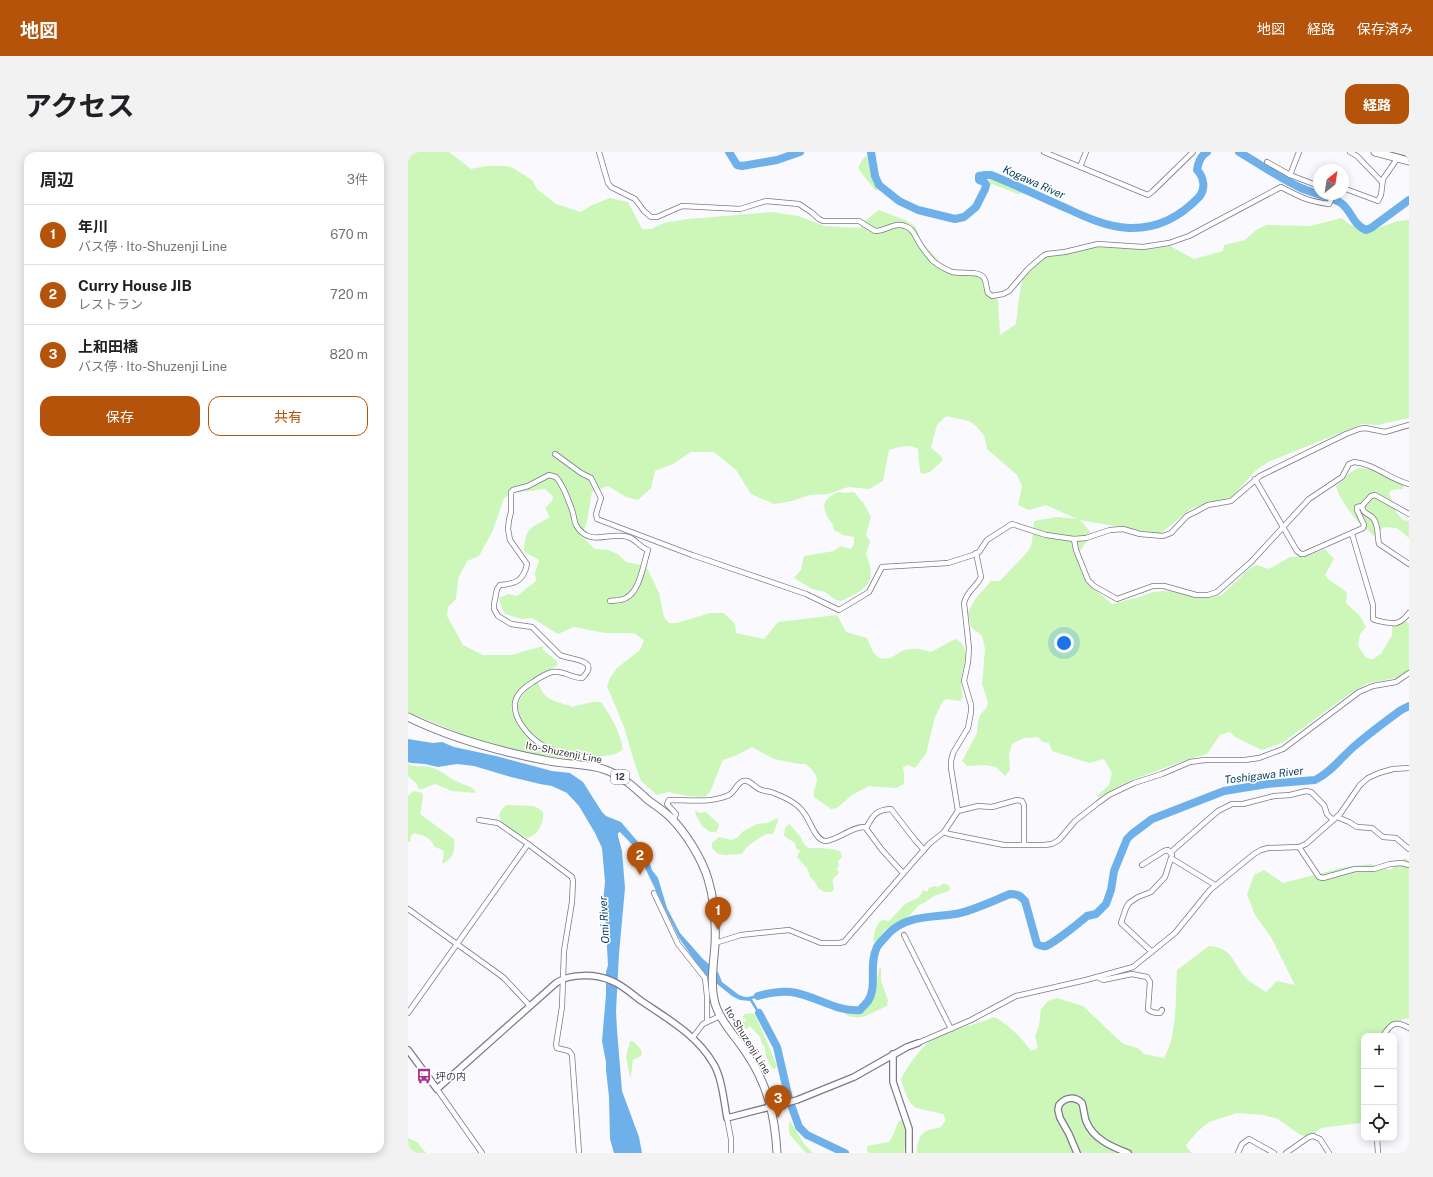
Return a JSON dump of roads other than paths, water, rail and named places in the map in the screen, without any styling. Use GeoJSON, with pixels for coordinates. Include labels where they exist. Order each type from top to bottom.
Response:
{"type":"FeatureCollection","features":[{"type":"Feature","properties":{"kind":"main road"},"geometry":{"type":"LineString","coordinates":[[1375,152],[1409,161]]}},
{"type":"Feature","properties":{"kind":"main road","name":"Ito-Shuzenji Line"},"geometry":{"type":"LineString","coordinates":[[408,717],[427,726],[468,741],[545,761],[598,768],[617,775],[632,785],[673,821],[684,833],[696,853],[708,880],[715,928],[713,962],[714,999],[720,1016],[748,1055],[763,1084],[772,1107],[777,1153]]}},
{"type":"Feature","properties":{"kind":"street"},"geometry":{"type":"LineString","coordinates":[[599,152],[608,183],[611,187],[635,199],[644,211],[651,217],[657,217],[682,206],[740,209],[766,201],[799,204],[823,221],[859,221],[875,231],[890,226],[904,226],[911,229],[920,245],[941,267],[952,272],[978,274],[982,276],[987,285],[988,293],[992,296],[1003,294],[1009,290],[1028,270],[1047,254],[1065,252],[1098,244],[1143,247],[1169,243],[1189,236],[1281,188],[1309,201],[1329,204],[1331,200]]}},
{"type":"Feature","properties":{"kind":"street"},"geometry":{"type":"LineString","coordinates":[[1044,152],[1146,194],[1150,194],[1193,152]]}},
{"type":"Feature","properties":{"kind":"street"},"geometry":{"type":"LineString","coordinates":[[1080,167],[1086,152]]}},
{"type":"Feature","properties":{"kind":"street"},"geometry":{"type":"LineString","coordinates":[[1290,175],[1299,152]]}},
{"type":"Feature","properties":{"kind":"street"},"geometry":{"type":"LineString","coordinates":[[1350,152],[1357,156],[1382,182]]}},
{"type":"Feature","properties":{"kind":"street"},"geometry":{"type":"LineString","coordinates":[[1349,190],[1378,201],[1380,200],[1384,177],[1397,159]]}},
{"type":"Feature","properties":{"kind":"street"},"geometry":{"type":"LineString","coordinates":[[1267,162],[1286,174],[1313,184]]}},
{"type":"Feature","properties":{"kind":"street"},"geometry":{"type":"LineString","coordinates":[[556,454],[581,473],[591,478],[601,498],[596,514],[597,519],[692,555],[806,594],[839,610],[869,592],[882,567],[948,563],[979,552],[987,540],[1012,524],[1046,535],[1074,539],[1086,538],[1110,530],[1123,529],[1150,536],[1168,535],[1187,516],[1208,505],[1234,500],[1255,479],[1267,472],[1359,428],[1386,432],[1409,425]]}},
{"type":"Feature","properties":{"kind":"street"},"geometry":{"type":"LineString","coordinates":[[1074,539],[1076,550],[1088,580],[1094,586],[1115,598],[1121,598],[1147,588],[1157,586],[1164,586],[1196,595],[1208,595],[1220,590],[1251,562],[1309,499],[1342,477],[1349,464],[1354,462],[1374,467],[1400,482],[1409,484]]}},
{"type":"Feature","properties":{"kind":"street"},"geometry":{"type":"LineString","coordinates":[[598,768],[596,760],[592,758],[554,751],[541,745],[528,733],[519,720],[515,702],[518,696],[528,686],[543,675],[552,672],[565,673],[577,678],[582,678],[587,672],[588,668],[585,663],[579,659],[560,656],[532,627],[511,624],[498,616],[494,609],[497,589],[500,585],[513,584],[522,577],[527,564],[510,540],[508,529],[511,512],[510,492],[528,486],[549,475],[556,477],[565,490],[573,512],[575,524],[585,534],[592,538],[624,536],[634,539],[640,546],[648,550],[637,588],[632,595],[624,599],[610,601]]}},
{"type":"Feature","properties":{"kind":"street"},"geometry":{"type":"LineString","coordinates":[[1255,479],[1297,551],[1301,554],[1352,534],[1363,528],[1364,525],[1357,510],[1358,507],[1362,506],[1371,496],[1375,495],[1409,514]]}},
{"type":"Feature","properties":{"kind":"street"},"geometry":{"type":"LineString","coordinates":[[1362,506],[1364,513],[1374,519],[1378,530],[1379,544],[1409,564]]}},
{"type":"Feature","properties":{"kind":"street"},"geometry":{"type":"LineString","coordinates":[[1352,534],[1373,605],[1373,619],[1377,621],[1396,623],[1406,618],[1409,613]]}},
{"type":"Feature","properties":{"kind":"street"},"geometry":{"type":"LineString","coordinates":[[958,811],[951,773],[951,761],[953,753],[968,728],[971,712],[971,705],[964,681],[969,652],[964,603],[969,590],[981,577],[976,553]]}},
{"type":"Feature","properties":{"kind":"street"},"geometry":{"type":"LineString","coordinates":[[944,832],[1004,845],[1052,844],[1059,840],[1075,820],[1109,795],[1134,783],[1162,774],[1190,762],[1259,758],[1283,748],[1359,692],[1373,686],[1396,682],[1409,673]]}},
{"type":"Feature","properties":{"kind":"street"},"geometry":{"type":"LineString","coordinates":[[727,1118],[797,1100],[854,1077],[907,1046],[918,1043],[977,1018],[1016,996],[1098,977],[1132,967],[1175,933],[1215,885],[1261,850],[1277,847],[1299,846],[1309,842],[1344,809],[1360,785],[1368,778],[1393,769],[1409,768]]}},
{"type":"Feature","properties":{"kind":"street"},"geometry":{"type":"LineString","coordinates":[[673,821],[676,814],[667,804],[669,800],[715,800],[726,797],[734,792],[739,783],[748,781],[760,790],[775,794],[800,808],[810,821],[817,837],[822,840],[828,841],[858,827],[862,826],[866,828],[882,850],[903,873]]}},
{"type":"Feature","properties":{"kind":"street"},"geometry":{"type":"LineString","coordinates":[[1152,952],[1121,923],[1126,908],[1129,903],[1138,897],[1151,892],[1164,878],[1172,855],[1171,852],[1218,811],[1232,804],[1243,804],[1274,796],[1290,795],[1306,791],[1311,792],[1324,805],[1327,814],[1349,822],[1357,827],[1372,828],[1383,837],[1396,838],[1409,849]]}},
{"type":"Feature","properties":{"kind":"street"},"geometry":{"type":"LineString","coordinates":[[715,943],[741,935],[789,930],[821,943],[839,944],[844,942],[903,873],[924,850],[944,832],[958,811],[978,806],[992,807],[1017,800],[1022,801],[1024,805],[1024,845]]}},
{"type":"Feature","properties":{"kind":"street"},"geometry":{"type":"LineString","coordinates":[[866,828],[872,816],[891,809],[924,850]]}},
{"type":"Feature","properties":{"kind":"street"},"geometry":{"type":"LineString","coordinates":[[478,820],[498,822],[572,877],[574,881],[566,935],[562,978],[562,1007],[556,1045],[557,1048],[569,1051],[572,1055],[579,1153]]}},
{"type":"Feature","properties":{"kind":"street"},"geometry":{"type":"LineString","coordinates":[[408,1013],[528,844]]}},
{"type":"Feature","properties":{"kind":"street"},"geometry":{"type":"LineString","coordinates":[[1299,846],[1318,877],[1322,878],[1355,869],[1374,869],[1390,864],[1402,863],[1409,865]]}},
{"type":"Feature","properties":{"kind":"street"},"geometry":{"type":"LineString","coordinates":[[1142,865],[1164,851],[1168,850],[1171,852]]}},
{"type":"Feature","properties":{"kind":"street"},"geometry":{"type":"LineString","coordinates":[[1171,858],[1215,885]]}},
{"type":"Feature","properties":{"kind":"street"},"geometry":{"type":"LineString","coordinates":[[654,893],[678,944],[705,978],[707,1021]]}},
{"type":"Feature","properties":{"kind":"street"},"geometry":{"type":"LineString","coordinates":[[408,909],[504,978],[530,1006]]}},
{"type":"Feature","properties":{"kind":"street"},"geometry":{"type":"LineString","coordinates":[[904,935],[951,1029]]}},
{"type":"Feature","properties":{"kind":"street"},"geometry":{"type":"LineString","coordinates":[[1098,977],[1103,980],[1132,974],[1147,977],[1150,982],[1148,1009],[1157,1013],[1160,1013],[1162,1010]]}},
{"type":"Feature","properties":{"kind":"street"},"geometry":{"type":"LineString","coordinates":[[438,1089],[562,978],[575,976],[613,981],[682,1028],[707,1054],[716,1068],[723,1094],[731,1139],[731,1153]]}},
{"type":"Feature","properties":{"kind":"street"},"geometry":{"type":"LineString","coordinates":[[693,1038],[703,1024],[720,1016]]}},
{"type":"Feature","properties":{"kind":"street"},"geometry":{"type":"LineString","coordinates":[[1385,1033],[1388,1028],[1395,1023],[1399,1023],[1409,1028]]}},
{"type":"Feature","properties":{"kind":"street"},"geometry":{"type":"LineString","coordinates":[[408,1050],[438,1089],[482,1153]]}},
{"type":"Feature","properties":{"kind":"street"},"geometry":{"type":"LineString","coordinates":[[894,1054],[893,1082],[909,1128],[909,1153]]}},
{"type":"Feature","properties":{"kind":"street"},"geometry":{"type":"LineString","coordinates":[[1077,1153],[1058,1114],[1061,1102],[1070,1098],[1075,1098],[1082,1103],[1089,1127],[1101,1140],[1114,1148],[1128,1153]]}},
{"type":"Feature","properties":{"kind":"street"},"geometry":{"type":"LineString","coordinates":[[1286,1153],[1309,1137],[1313,1136],[1320,1139],[1329,1153]]}},
{"type":"Feature","properties":{"kind":"street"},"geometry":{"type":"LineString","coordinates":[[1238,1153],[1242,1144],[1249,1139],[1274,1153]]}},
{"type":"Feature","properties":{"kind":"street"},"geometry":{"type":"LineString","coordinates":[[1377,1141],[1378,1153]]}},
{"type":"Feature","properties":{"kind":"water"},"geometry":{"type":"Polygon","coordinates":[[[408,739],[433,743],[442,742],[454,747],[496,756],[552,771],[570,773],[583,782],[602,812],[606,816],[621,822],[638,842],[646,854],[652,870],[658,878],[667,908],[680,933],[703,959],[718,972],[722,982],[739,995],[745,997],[768,992],[768,995],[752,999],[765,1021],[763,1022],[750,1001],[740,1000],[732,996],[706,975],[679,938],[645,868],[642,855],[620,832],[618,833],[622,851],[625,888],[619,954],[616,1011],[617,1030],[622,1091],[639,1137],[642,1153],[614,1153],[610,1139],[609,1097],[606,1062],[602,1041],[606,995],[606,972],[608,965],[603,902],[605,882],[602,848],[595,833],[579,806],[567,793],[552,786],[511,777],[474,766],[457,764],[438,767],[408,762],[408,739]]]}},
{"type":"Feature","properties":{"kind":"waterway","name":"Kogawa River"},"geometry":{"type":"LineString","coordinates":[[729,152],[737,165],[742,166],[777,160],[800,152]]}},
{"type":"Feature","properties":{"kind":"waterway","name":"Kogawa River"},"geometry":{"type":"LineString","coordinates":[[871,152],[875,176],[879,185],[899,201],[918,210],[955,219],[964,217],[976,207],[985,189],[986,185],[984,182],[979,180],[979,176],[991,175],[1088,218],[1104,224],[1129,228],[1139,228],[1158,224],[1176,216],[1192,204],[1203,190],[1203,180],[1197,170],[1197,167],[1201,158],[1207,152]]}},
{"type":"Feature","properties":{"kind":"waterway","name":"Kogawa River"},"geometry":{"type":"LineString","coordinates":[[1239,152],[1293,184],[1341,203],[1345,206],[1355,221],[1366,230],[1371,228],[1409,200]]}},
{"type":"Feature","properties":{"kind":"waterway","name":"Toshigawa River"},"geometry":{"type":"LineString","coordinates":[[758,996],[774,992],[791,992],[808,996],[834,1006],[851,1010],[860,1010],[871,995],[873,982],[873,961],[877,947],[896,927],[911,920],[968,911],[1010,894],[1018,895],[1025,901],[1037,944],[1046,946],[1073,928],[1087,916],[1096,914],[1106,904],[1111,890],[1114,871],[1127,839],[1152,819],[1224,791],[1267,784],[1315,780],[1327,773],[1373,731],[1401,710],[1409,706]]}},
{"type":"Feature","properties":{"kind":"waterway"},"geometry":{"type":"LineString","coordinates":[[759,1013],[777,1047],[789,1099],[799,1127],[807,1135],[845,1153]]}},
{"type":"Feature","properties":{"kind":"place","name":"Curry House JIB"},"geometry":{"type":"Point","coordinates":[640,875]}},
{"type":"Feature","properties":{"kind":"place","name":"年川"},"geometry":{"type":"Point","coordinates":[718,930]}},
{"type":"Feature","properties":{"kind":"place","name":"坪の内"},"geometry":{"type":"Point","coordinates":[424,1076]}},
{"type":"Feature","properties":{"kind":"place","name":"上和田橋"},"geometry":{"type":"Point","coordinates":[778,1118]}},
{"type":"Feature","properties":{"kind":"water label","name":"Omi River"},"geometry":{"type":"Point","coordinates":[604,920]}}]}
